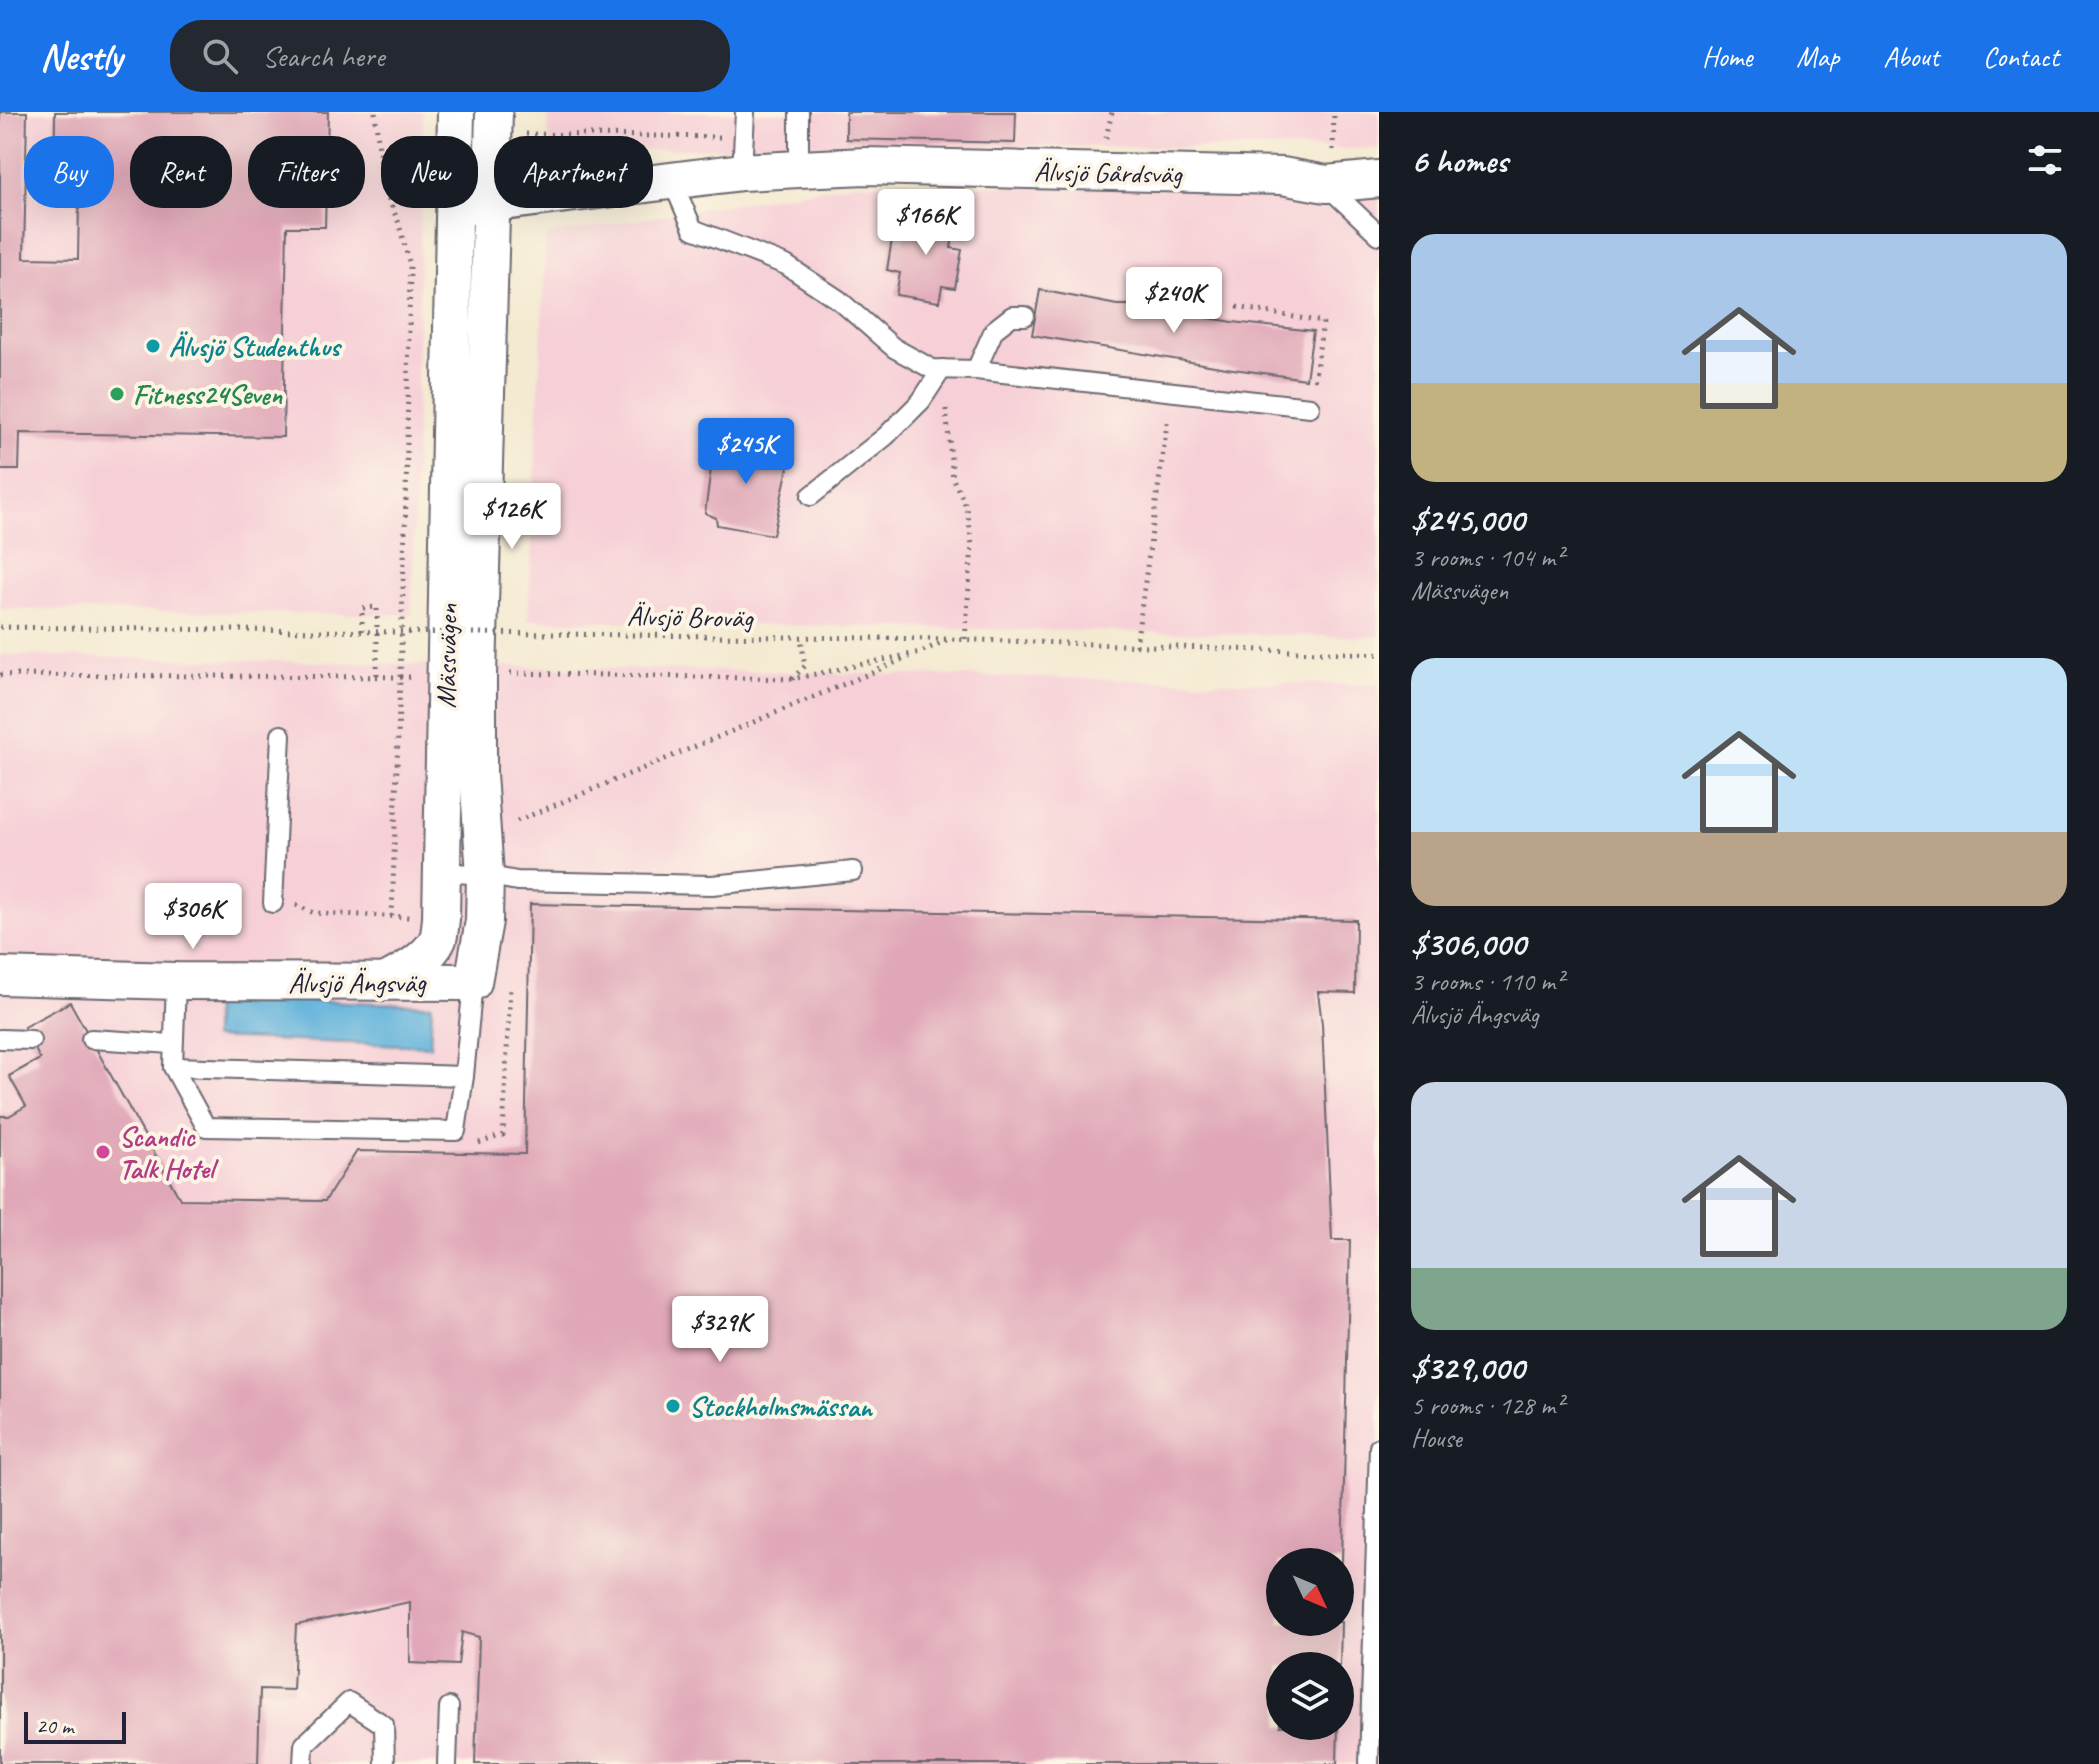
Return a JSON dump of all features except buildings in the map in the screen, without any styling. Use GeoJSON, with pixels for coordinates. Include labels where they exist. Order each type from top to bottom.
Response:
{"type":"FeatureCollection","features":[{"type":"Feature","properties":{"kind":"street","name":"Mässvägen"},"geometry":{"type":"LineString","coordinates":[[456,112],[456,136]]}},
{"type":"Feature","properties":{"kind":"street","name":"Mässvägen"},"geometry":{"type":"LineString","coordinates":[[385,982],[428,952],[437,940],[441,919],[442,872],[462,675],[492,204],[505,123]]}},
{"type":"Feature","properties":{"kind":"street","name":"Älvsjö Gårdsväg"},"geometry":{"type":"LineString","coordinates":[[478,206],[672,181],[743,154],[799,169],[866,166],[1282,176],[1329,170],[1379,179]]}},
{"type":"Feature","properties":{"kind":"street","name":"Mässvägen"},"geometry":{"type":"LineString","coordinates":[[455,208],[462,675],[478,774],[485,875],[484,921],[473,982]]}},
{"type":"Feature","properties":{"kind":"street","name":"Älvsjö Ängsväg"},"geometry":{"type":"LineString","coordinates":[[0,976],[176,981],[473,982]]}},
{"type":"Feature","properties":{"kind":"lane"},"geometry":{"type":"LineString","coordinates":[[743,154],[745,112]]}},
{"type":"Feature","properties":{"kind":"lane"},"geometry":{"type":"LineString","coordinates":[[799,112],[799,169]]}},
{"type":"Feature","properties":{"kind":"lane"},"geometry":{"type":"LineString","coordinates":[[1329,170],[1379,235]]}},
{"type":"Feature","properties":{"kind":"lane"},"geometry":{"type":"LineString","coordinates":[[672,181],[693,229],[786,265],[839,300],[894,348],[932,369],[976,370],[1310,407]]}},
{"type":"Feature","properties":{"kind":"lane"},"geometry":{"type":"LineString","coordinates":[[976,370],[994,330],[1012,316],[1025,316]]}},
{"type":"Feature","properties":{"kind":"lane"},"geometry":{"type":"LineString","coordinates":[[811,496],[886,436],[921,401],[942,369]]}},
{"type":"Feature","properties":{"kind":"lane"},"geometry":{"type":"LineString","coordinates":[[273,903],[281,735]]}},
{"type":"Feature","properties":{"kind":"lane"},"geometry":{"type":"LineString","coordinates":[[442,872],[517,881],[712,885],[853,871]]}},
{"type":"Feature","properties":{"kind":"lane"},"geometry":{"type":"LineString","coordinates":[[176,981],[173,1067],[206,1127],[456,1131],[473,982]]}},
{"type":"Feature","properties":{"kind":"lane"},"geometry":{"type":"LineString","coordinates":[[0,1039],[31,1040]]}},
{"type":"Feature","properties":{"kind":"lane"},"geometry":{"type":"LineString","coordinates":[[91,1039],[173,1044]]}},
{"type":"Feature","properties":{"kind":"lane"},"geometry":{"type":"LineString","coordinates":[[173,1067],[464,1076]]}},
{"type":"Feature","properties":{"kind":"lane"},"geometry":{"type":"LineString","coordinates":[[1369,1764],[1379,1447]]}},
{"type":"Feature","properties":{"kind":"lane"},"geometry":{"type":"LineString","coordinates":[[303,1764],[304,1745],[349,1702],[384,1725],[385,1764]]}},
{"type":"Feature","properties":{"kind":"lane"},"geometry":{"type":"LineString","coordinates":[[447,1764],[449,1707]]}},
{"type":"Feature","properties":{"kind":"path"},"geometry":{"type":"LineString","coordinates":[[375,112],[383,186],[398,221],[410,265],[406,499],[392,916]]}},
{"type":"Feature","properties":{"kind":"path"},"geometry":{"type":"LineString","coordinates":[[1329,170],[1334,112]]}},
{"type":"Feature","properties":{"kind":"path"},"geometry":{"type":"LineString","coordinates":[[505,123],[743,154]]}},
{"type":"Feature","properties":{"kind":"path"},"geometry":{"type":"LineString","coordinates":[[1237,307],[1323,322],[1310,407]]}},
{"type":"Feature","properties":{"kind":"path"},"geometry":{"type":"LineString","coordinates":[[942,369],[953,479],[967,508],[972,545],[965,640]]}},
{"type":"Feature","properties":{"kind":"path"},"geometry":{"type":"LineString","coordinates":[[1136,646],[1171,392]]}},
{"type":"Feature","properties":{"kind":"path"},"geometry":{"type":"LineString","coordinates":[[362,631],[362,608],[377,607],[377,677]]}},
{"type":"Feature","properties":{"kind":"path","name":"Älvsjö Broväg"},"geometry":{"type":"LineString","coordinates":[[0,627],[949,639],[1379,654]]}},
{"type":"Feature","properties":{"kind":"path"},"geometry":{"type":"LineString","coordinates":[[792,679],[805,666],[801,637]]}},
{"type":"Feature","properties":{"kind":"path"},"geometry":{"type":"LineString","coordinates":[[0,675],[399,677],[507,673],[792,679],[921,652],[949,639]]}},
{"type":"Feature","properties":{"kind":"path"},"geometry":{"type":"LineString","coordinates":[[273,903],[293,904],[314,913],[441,919]]}},
{"type":"Feature","properties":{"kind":"shaded area"},"geometry":{"type":"Polygon","coordinates":[[[0,112],[423,112],[422,136],[381,136],[381,208],[421,208],[412,615],[0,609],[0,112]]]}},
{"type":"Feature","properties":{"kind":"shaded area"},"geometry":{"type":"Polygon","coordinates":[[[548,112],[1379,112],[1379,149],[860,145],[653,150],[653,136],[549,136],[548,112]]]}},
{"type":"Feature","properties":{"kind":"shaded area"},"geometry":{"type":"Polygon","coordinates":[[[856,183],[1379,192],[1379,637],[528,620],[546,235],[856,183]]]}},
{"type":"Feature","properties":{"kind":"shaded area","name":"Stockholmsmässan"},"geometry":{"type":"Polygon","coordinates":[[[0,655],[1379,685],[1379,1764],[0,1764],[0,655]]]}},
{"type":"Feature","properties":{"kind":"water"},"geometry":{"type":"Polygon","coordinates":[[[214,997],[432,1005],[430,1046],[213,1038],[214,997]]]}},
{"type":"Feature","properties":{"kind":"place","name":"Älvsjö Studenthus"},"geometry":{"type":"Point","coordinates":[153,346]}},
{"type":"Feature","properties":{"kind":"place","name":"Fitness24Seven"},"geometry":{"type":"Point","coordinates":[117,394]}},
{"type":"Feature","properties":{"kind":"place","name":"Scandic Talk Hotel"},"geometry":{"type":"Point","coordinates":[103,1152]}},
{"type":"Feature","properties":{"kind":"place","name":"Stockholmsmässan"},"geometry":{"type":"Point","coordinates":[673,1406]}}]}
